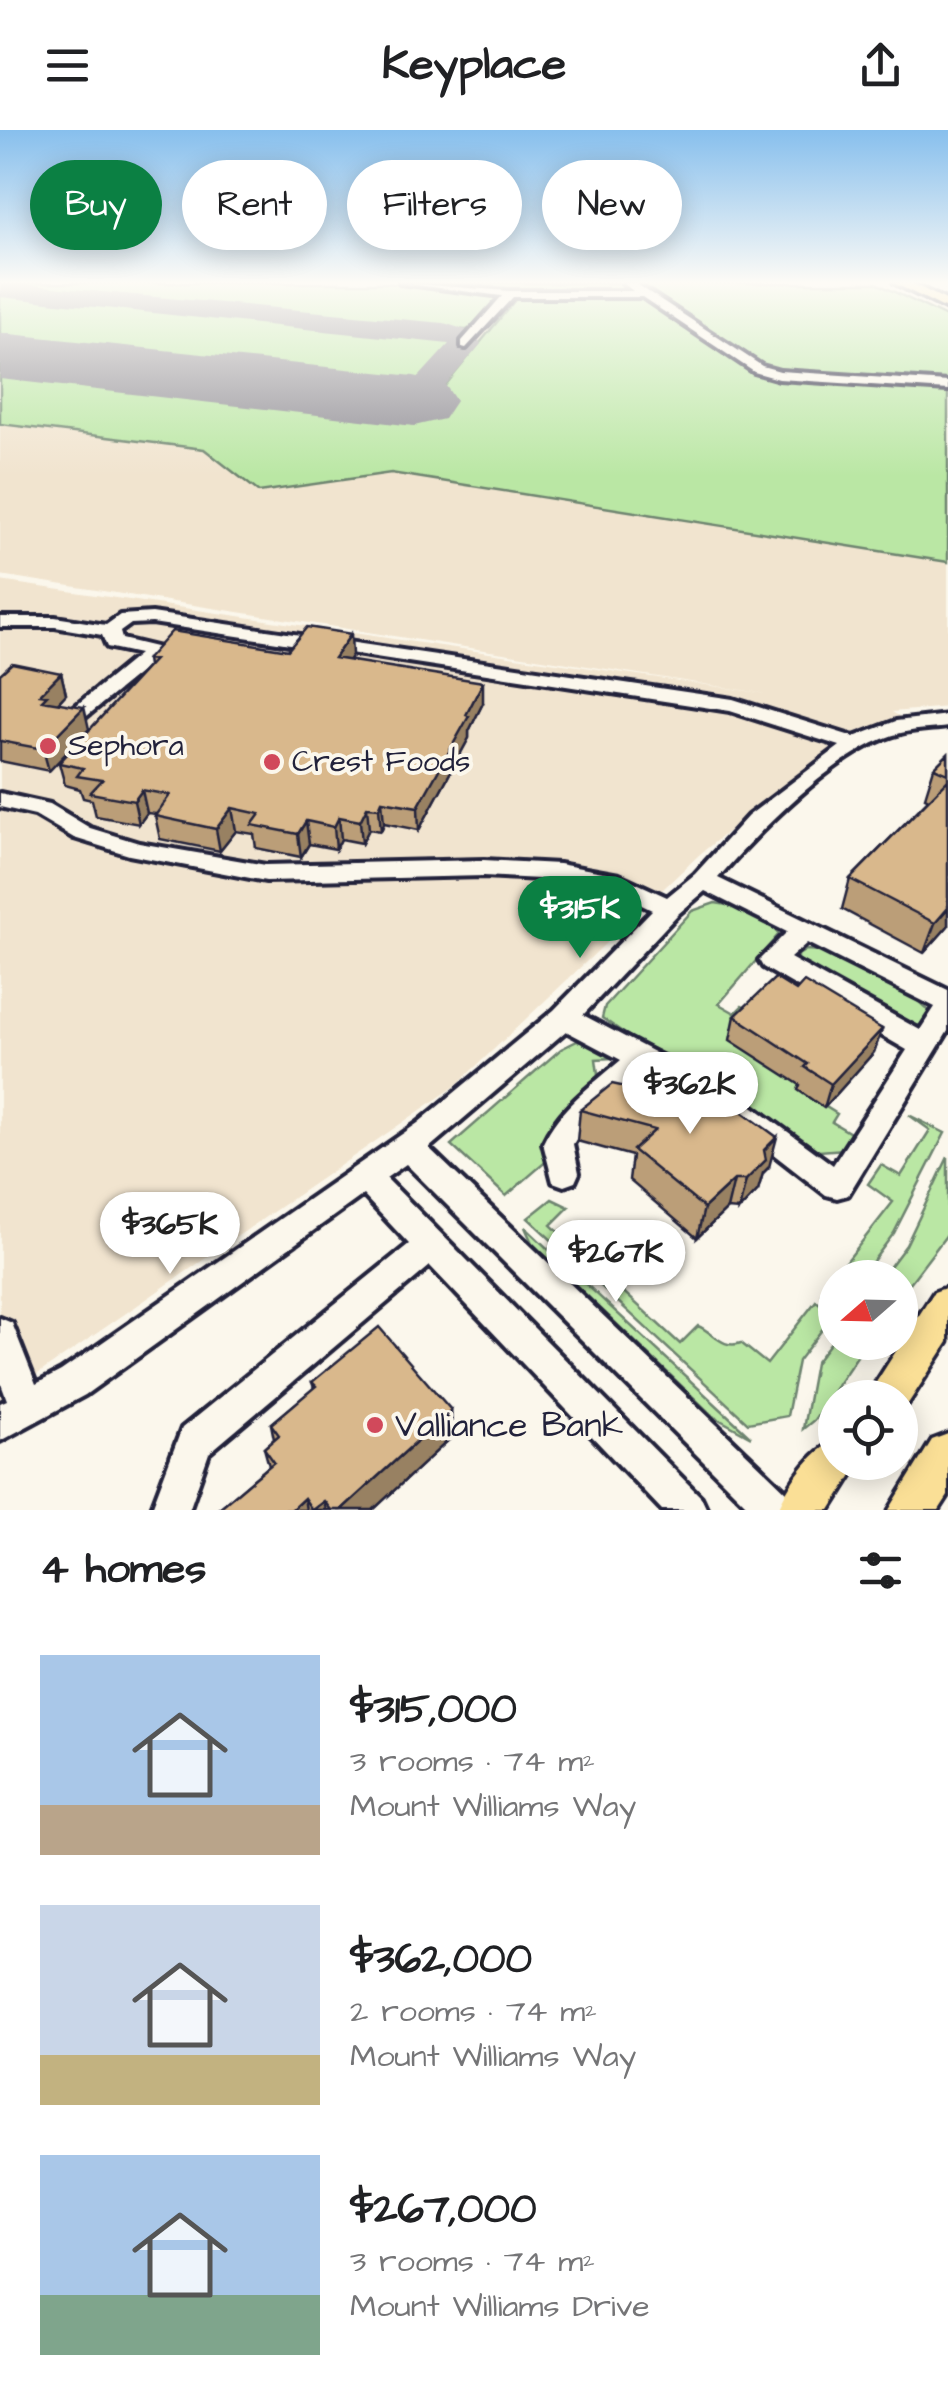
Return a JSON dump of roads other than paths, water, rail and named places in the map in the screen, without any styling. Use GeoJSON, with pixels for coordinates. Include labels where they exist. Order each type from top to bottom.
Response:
{"type":"FeatureCollection","features":[{"type":"Feature","properties":{"kind":"main road"},"geometry":{"type":"LineString","coordinates":[[899,1380],[948,1306]]}},
{"type":"Feature","properties":{"kind":"main road"},"geometry":{"type":"LineString","coordinates":[[912,1510],[948,1456]]}},
{"type":"Feature","properties":{"kind":"main road"},"geometry":{"type":"LineString","coordinates":[[801,1510],[824,1480]]}},
{"type":"Feature","properties":{"kind":"street"},"geometry":{"type":"LineString","coordinates":[[725,347],[768,372],[948,386]]}},
{"type":"Feature","properties":{"kind":"street"},"geometry":{"type":"LineString","coordinates":[[0,622],[55,622],[110,631],[126,620],[152,618],[732,705],[854,744]]}},
{"type":"Feature","properties":{"kind":"street"},"geometry":{"type":"LineString","coordinates":[[75,716],[159,654],[114,643],[110,631]]}},
{"type":"Feature","properties":{"kind":"street"},"geometry":{"type":"LineString","coordinates":[[0,1335],[14,1416],[73,1383],[408,1147],[564,1017],[669,908],[703,880],[756,821],[854,744],[896,727],[948,721]]}},
{"type":"Feature","properties":{"kind":"street"},"geometry":{"type":"LineString","coordinates":[[0,800],[42,809],[82,833],[137,850],[266,872],[472,868],[559,872],[611,881],[669,908]]}},
{"type":"Feature","properties":{"kind":"street"},"geometry":{"type":"LineString","coordinates":[[564,1017],[733,1107],[837,1185],[948,1005],[703,880]]}},
{"type":"Feature","properties":{"kind":"street"},"geometry":{"type":"LineString","coordinates":[[804,930],[772,960],[924,1046]]}},
{"type":"Feature","properties":{"kind":"street"},"geometry":{"type":"LineString","coordinates":[[564,1172],[558,1142],[574,1118],[642,1058]]}},
{"type":"Feature","properties":{"kind":"street"},"geometry":{"type":"LineString","coordinates":[[408,1147],[779,1510]]}},
{"type":"Feature","properties":{"kind":"street"},"geometry":{"type":"LineString","coordinates":[[367,1178],[688,1510]]}},
{"type":"Feature","properties":{"kind":"street"},"geometry":{"type":"LineString","coordinates":[[170,1510],[194,1441],[432,1244]]}},
{"type":"Feature","properties":{"kind":"place","name":"Sephora"},"geometry":{"type":"Point","coordinates":[48,746]}},
{"type":"Feature","properties":{"kind":"place","name":"Crest Foods"},"geometry":{"type":"Point","coordinates":[272,762]}},
{"type":"Feature","properties":{"kind":"place","name":"Valliance Bank"},"geometry":{"type":"Point","coordinates":[375,1425]}}]}
